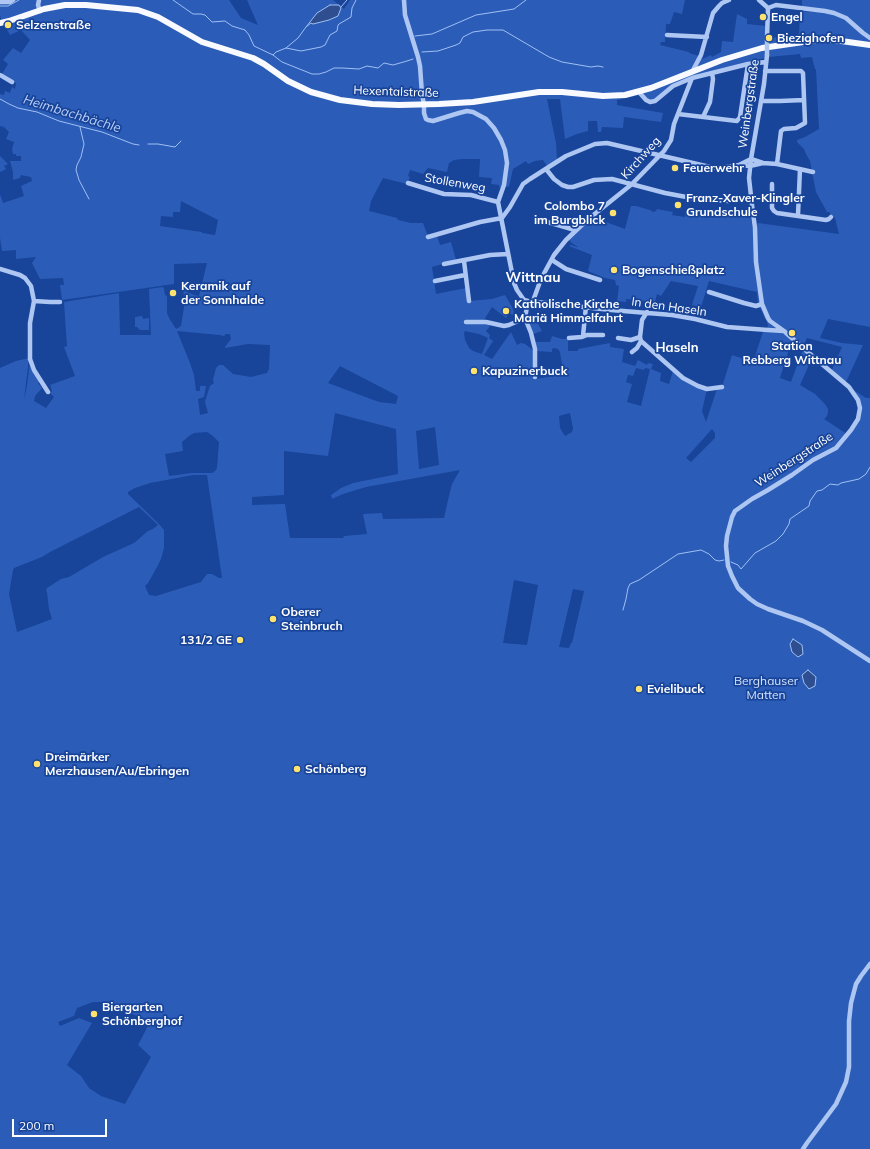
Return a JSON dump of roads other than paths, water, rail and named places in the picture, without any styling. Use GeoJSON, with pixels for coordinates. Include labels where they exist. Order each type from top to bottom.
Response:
{"type":"FeatureCollection","features":[{"type":"Feature","properties":{"kind":"main road","name":"Hexentalstraße"},"geometry":{"type":"LineString","coordinates":[[0,23],[60,5],[138,10],[158,17],[206,44],[254,58],[288,81],[311,92],[327,97],[354,102],[399,105],[473,102],[539,92],[562,92],[608,96],[625,95],[692,75],[747,52],[780,45],[817,40],[834,40],[870,45]]}},
{"type":"Feature","properties":{"kind":"street"},"geometry":{"type":"LineString","coordinates":[[0,2],[10,2],[14,0]]}},
{"type":"Feature","properties":{"kind":"street"},"geometry":{"type":"LineString","coordinates":[[40,0],[38,5],[42,10]]}},
{"type":"Feature","properties":{"kind":"street"},"geometry":{"type":"LineString","coordinates":[[404,0],[405,15],[419,62],[424,116],[428,120],[437,120],[459,113],[470,112],[483,116],[491,124],[501,140],[505,150],[507,163],[499,205],[511,270],[517,290],[521,297],[530,301]]}},
{"type":"Feature","properties":{"kind":"street"},"geometry":{"type":"LineString","coordinates":[[692,75],[701,55],[715,10],[722,3],[729,0]]}},
{"type":"Feature","properties":{"kind":"street"},"geometry":{"type":"LineString","coordinates":[[759,0],[768,8],[776,5],[834,13],[846,18],[870,38]]}},
{"type":"Feature","properties":{"kind":"street"},"geometry":{"type":"LineString","coordinates":[[776,5],[780,0]]}},
{"type":"Feature","properties":{"kind":"street","name":"Weinbergstraße"},"geometry":{"type":"LineString","coordinates":[[768,8],[767,55],[749,178],[750,194],[756,228],[756,262],[762,304],[770,321],[784,331],[852,390],[859,404],[860,413],[851,430],[836,448],[813,460],[735,511],[729,528],[726,546],[728,566],[738,588],[757,604],[803,621],[834,638],[870,662]]}},
{"type":"Feature","properties":{"kind":"street"},"geometry":{"type":"LineString","coordinates":[[862,43],[863,33]]}},
{"type":"Feature","properties":{"kind":"street"},"geometry":{"type":"LineString","coordinates":[[667,35],[706,38]]}},
{"type":"Feature","properties":{"kind":"street"},"geometry":{"type":"LineString","coordinates":[[639,92],[646,100],[650,102],[655,101],[673,86],[692,75],[712,73],[748,64],[766,62]]}},
{"type":"Feature","properties":{"kind":"street"},"geometry":{"type":"LineString","coordinates":[[678,114],[737,121],[739,119],[748,64]]}},
{"type":"Feature","properties":{"kind":"street"},"geometry":{"type":"LineString","coordinates":[[765,71],[802,72],[805,123],[804,125],[796,128],[784,129],[781,131],[778,164]]}},
{"type":"Feature","properties":{"kind":"street"},"geometry":{"type":"LineString","coordinates":[[703,117],[710,102],[713,79],[712,73]]}},
{"type":"Feature","properties":{"kind":"street"},"geometry":{"type":"LineString","coordinates":[[0,75],[12,82]]}},
{"type":"Feature","properties":{"kind":"street","name":"Kirchweg"},"geometry":{"type":"LineString","coordinates":[[525,318],[530,301],[556,252],[575,230],[632,184],[664,151],[671,140],[672,132],[692,75]]}},
{"type":"Feature","properties":{"kind":"street"},"geometry":{"type":"LineString","coordinates":[[761,101],[780,102],[804,100]]}},
{"type":"Feature","properties":{"kind":"street"},"geometry":{"type":"LineString","coordinates":[[428,237],[480,222],[504,218],[523,184],[566,156],[595,144],[607,143],[710,167],[720,168],[739,165],[750,166],[763,163]]}},
{"type":"Feature","properties":{"kind":"street"},"geometry":{"type":"LineString","coordinates":[[739,165],[751,159],[763,163],[778,164],[813,172]]}},
{"type":"Feature","properties":{"kind":"street"},"geometry":{"type":"LineString","coordinates":[[546,169],[554,179],[562,185],[568,187],[573,187],[594,180],[612,179],[665,193],[697,199],[729,201]]}},
{"type":"Feature","properties":{"kind":"street"},"geometry":{"type":"LineString","coordinates":[[798,216],[800,169]]}},
{"type":"Feature","properties":{"kind":"street","name":"Stollenweg"},"geometry":{"type":"LineString","coordinates":[[408,183],[444,194],[471,195],[505,208],[510,207]]}},
{"type":"Feature","properties":{"kind":"street"},"geometry":{"type":"LineString","coordinates":[[772,184],[772,208],[777,213],[826,220],[831,217]]}},
{"type":"Feature","properties":{"kind":"street"},"geometry":{"type":"LineString","coordinates":[[544,221],[575,230]]}},
{"type":"Feature","properties":{"kind":"street"},"geometry":{"type":"LineString","coordinates":[[444,264],[490,255],[508,254]]}},
{"type":"Feature","properties":{"kind":"street"},"geometry":{"type":"LineString","coordinates":[[552,260],[566,269],[600,280]]}},
{"type":"Feature","properties":{"kind":"street"},"geometry":{"type":"LineString","coordinates":[[464,261],[469,301]]}},
{"type":"Feature","properties":{"kind":"street"},"geometry":{"type":"LineString","coordinates":[[0,269],[26,278],[32,289],[34,301],[30,323],[30,359],[34,370],[48,392]]}},
{"type":"Feature","properties":{"kind":"street"},"geometry":{"type":"LineString","coordinates":[[435,281],[466,275]]}},
{"type":"Feature","properties":{"kind":"street"},"geometry":{"type":"LineString","coordinates":[[710,292],[756,306],[762,304]]}},
{"type":"Feature","properties":{"kind":"street"},"geometry":{"type":"LineString","coordinates":[[34,301],[60,302]]}},
{"type":"Feature","properties":{"kind":"street","name":"In den Haseln"},"geometry":{"type":"LineString","coordinates":[[530,301],[586,306],[611,310],[647,312],[695,319],[727,327],[784,331]]}},
{"type":"Feature","properties":{"kind":"street"},"geometry":{"type":"LineString","coordinates":[[583,336],[586,306]]}},
{"type":"Feature","properties":{"kind":"street"},"geometry":{"type":"LineString","coordinates":[[632,352],[637,348],[640,339],[642,320],[647,312]]}},
{"type":"Feature","properties":{"kind":"street"},"geometry":{"type":"LineString","coordinates":[[466,322],[486,322],[504,326],[525,318],[535,349],[535,377]]}},
{"type":"Feature","properties":{"kind":"street"},"geometry":{"type":"LineString","coordinates":[[768,330],[770,321]]}},
{"type":"Feature","properties":{"kind":"street"},"geometry":{"type":"LineString","coordinates":[[569,338],[587,335],[603,335]]}},
{"type":"Feature","properties":{"kind":"street"},"geometry":{"type":"LineString","coordinates":[[618,338],[632,340],[640,339],[683,378],[698,386],[707,389],[722,387]]}},
{"type":"Feature","properties":{"kind":"street"},"geometry":{"type":"LineString","coordinates":[[804,1149],[836,1104],[846,1082],[849,1067],[849,1021],[851,1003],[856,984],[870,964]]}},
{"type":"Feature","properties":{"kind":"waterway"},"geometry":{"type":"LineString","coordinates":[[0,6],[8,6],[19,0]]}},
{"type":"Feature","properties":{"kind":"waterway"},"geometry":{"type":"LineString","coordinates":[[173,0],[193,14],[205,15],[212,22],[225,21],[232,26],[245,30],[254,46],[273,55],[276,52],[286,48],[301,51],[325,45],[330,35],[337,31],[338,25],[351,17],[352,8],[356,0]]}},
{"type":"Feature","properties":{"kind":"waterway"},"geometry":{"type":"LineString","coordinates":[[341,7],[347,0]]}},
{"type":"Feature","properties":{"kind":"waterway"},"geometry":{"type":"LineString","coordinates":[[415,36],[432,34],[476,15],[514,9],[526,0]]}},
{"type":"Feature","properties":{"kind":"waterway"},"geometry":{"type":"LineString","coordinates":[[286,48],[298,38],[306,27]]}},
{"type":"Feature","properties":{"kind":"waterway"},"geometry":{"type":"LineString","coordinates":[[422,52],[438,51],[456,45],[460,43],[463,37],[473,32],[503,30],[549,57],[562,62],[591,67],[603,67]]}},
{"type":"Feature","properties":{"kind":"waterway"},"geometry":{"type":"LineString","coordinates":[[273,55],[282,62],[312,74],[319,74],[334,68],[359,69],[367,66],[378,68],[384,63],[393,65],[413,59]]}},
{"type":"Feature","properties":{"kind":"waterway","name":"Heimbachbächle"},"geometry":{"type":"LineString","coordinates":[[0,99],[18,108],[37,112],[59,121],[102,132],[139,145]]}},
{"type":"Feature","properties":{"kind":"waterway"},"geometry":{"type":"LineString","coordinates":[[80,127],[84,144],[76,170],[79,180],[89,199]]}},
{"type":"Feature","properties":{"kind":"waterway","name":"Heimbachbächle"},"geometry":{"type":"LineString","coordinates":[[148,144],[175,147],[181,141]]}},
{"type":"Feature","properties":{"kind":"waterway"},"geometry":{"type":"LineString","coordinates":[[731,562],[738,565],[741,569],[755,553],[776,541],[783,534],[789,524],[790,519],[809,506],[810,501],[817,491],[822,490],[830,484],[838,485],[859,479],[866,474],[870,467]]}},
{"type":"Feature","properties":{"kind":"waterway"},"geometry":{"type":"LineString","coordinates":[[623,610],[630,584],[639,580],[678,554],[701,550],[709,554],[715,560],[724,560]]}},
{"type":"Feature","properties":{"kind":"place","name":"Engel"},"geometry":{"type":"Point","coordinates":[763,17]}},
{"type":"Feature","properties":{"kind":"place","name":"Selzenstraße"},"geometry":{"type":"Point","coordinates":[8,25]}},
{"type":"Feature","properties":{"kind":"place","name":"Biezighofen"},"geometry":{"type":"Point","coordinates":[769,38]}},
{"type":"Feature","properties":{"kind":"place","name":"Feuerwehr"},"geometry":{"type":"Point","coordinates":[675,168]}},
{"type":"Feature","properties":{"kind":"place","name":"Franz-Xaver-Klingler Grundschule"},"geometry":{"type":"Point","coordinates":[678,205]}},
{"type":"Feature","properties":{"kind":"place","name":"Colombo 7 im Burgblick"},"geometry":{"type":"Point","coordinates":[613,213]}},
{"type":"Feature","properties":{"kind":"place","name":"Bogenschießplatz"},"geometry":{"type":"Point","coordinates":[614,270]}},
{"type":"Feature","properties":{"kind":"place","name":"Keramik auf der Sonnhalde"},"geometry":{"type":"Point","coordinates":[173,293]}},
{"type":"Feature","properties":{"kind":"place","name":"Katholische Kirche Mariä Himmelfahrt"},"geometry":{"type":"Point","coordinates":[506,311]}},
{"type":"Feature","properties":{"kind":"place","name":"Station Rebberg Wittnau"},"geometry":{"type":"Point","coordinates":[792,333]}},
{"type":"Feature","properties":{"kind":"place","name":"Kapuzinerbuck"},"geometry":{"type":"Point","coordinates":[474,371]}},
{"type":"Feature","properties":{"kind":"place","name":"Oberer Steinbruch"},"geometry":{"type":"Point","coordinates":[273,619]}},
{"type":"Feature","properties":{"kind":"place","name":"131/2 GE"},"geometry":{"type":"Point","coordinates":[240,640]}},
{"type":"Feature","properties":{"kind":"place","name":"Evielibuck"},"geometry":{"type":"Point","coordinates":[639,689]}},
{"type":"Feature","properties":{"kind":"place","name":"Dreimärker Merzhausen/Au/Ebringen"},"geometry":{"type":"Point","coordinates":[37,764]}},
{"type":"Feature","properties":{"kind":"place","name":"Schönberg"},"geometry":{"type":"Point","coordinates":[297,769]}},
{"type":"Feature","properties":{"kind":"place","name":"Biergarten Schönberghof"},"geometry":{"type":"Point","coordinates":[94,1014]}},
{"type":"Feature","properties":{"kind":"district","name":"Wittnau"},"geometry":{"type":"Point","coordinates":[533,278]}},
{"type":"Feature","properties":{"kind":"district","name":"Haseln"},"geometry":{"type":"Point","coordinates":[677,348]}},
{"type":"Feature","properties":{"kind":"park label","name":"Berghauser Matten"},"geometry":{"type":"Point","coordinates":[766,688]}}]}
